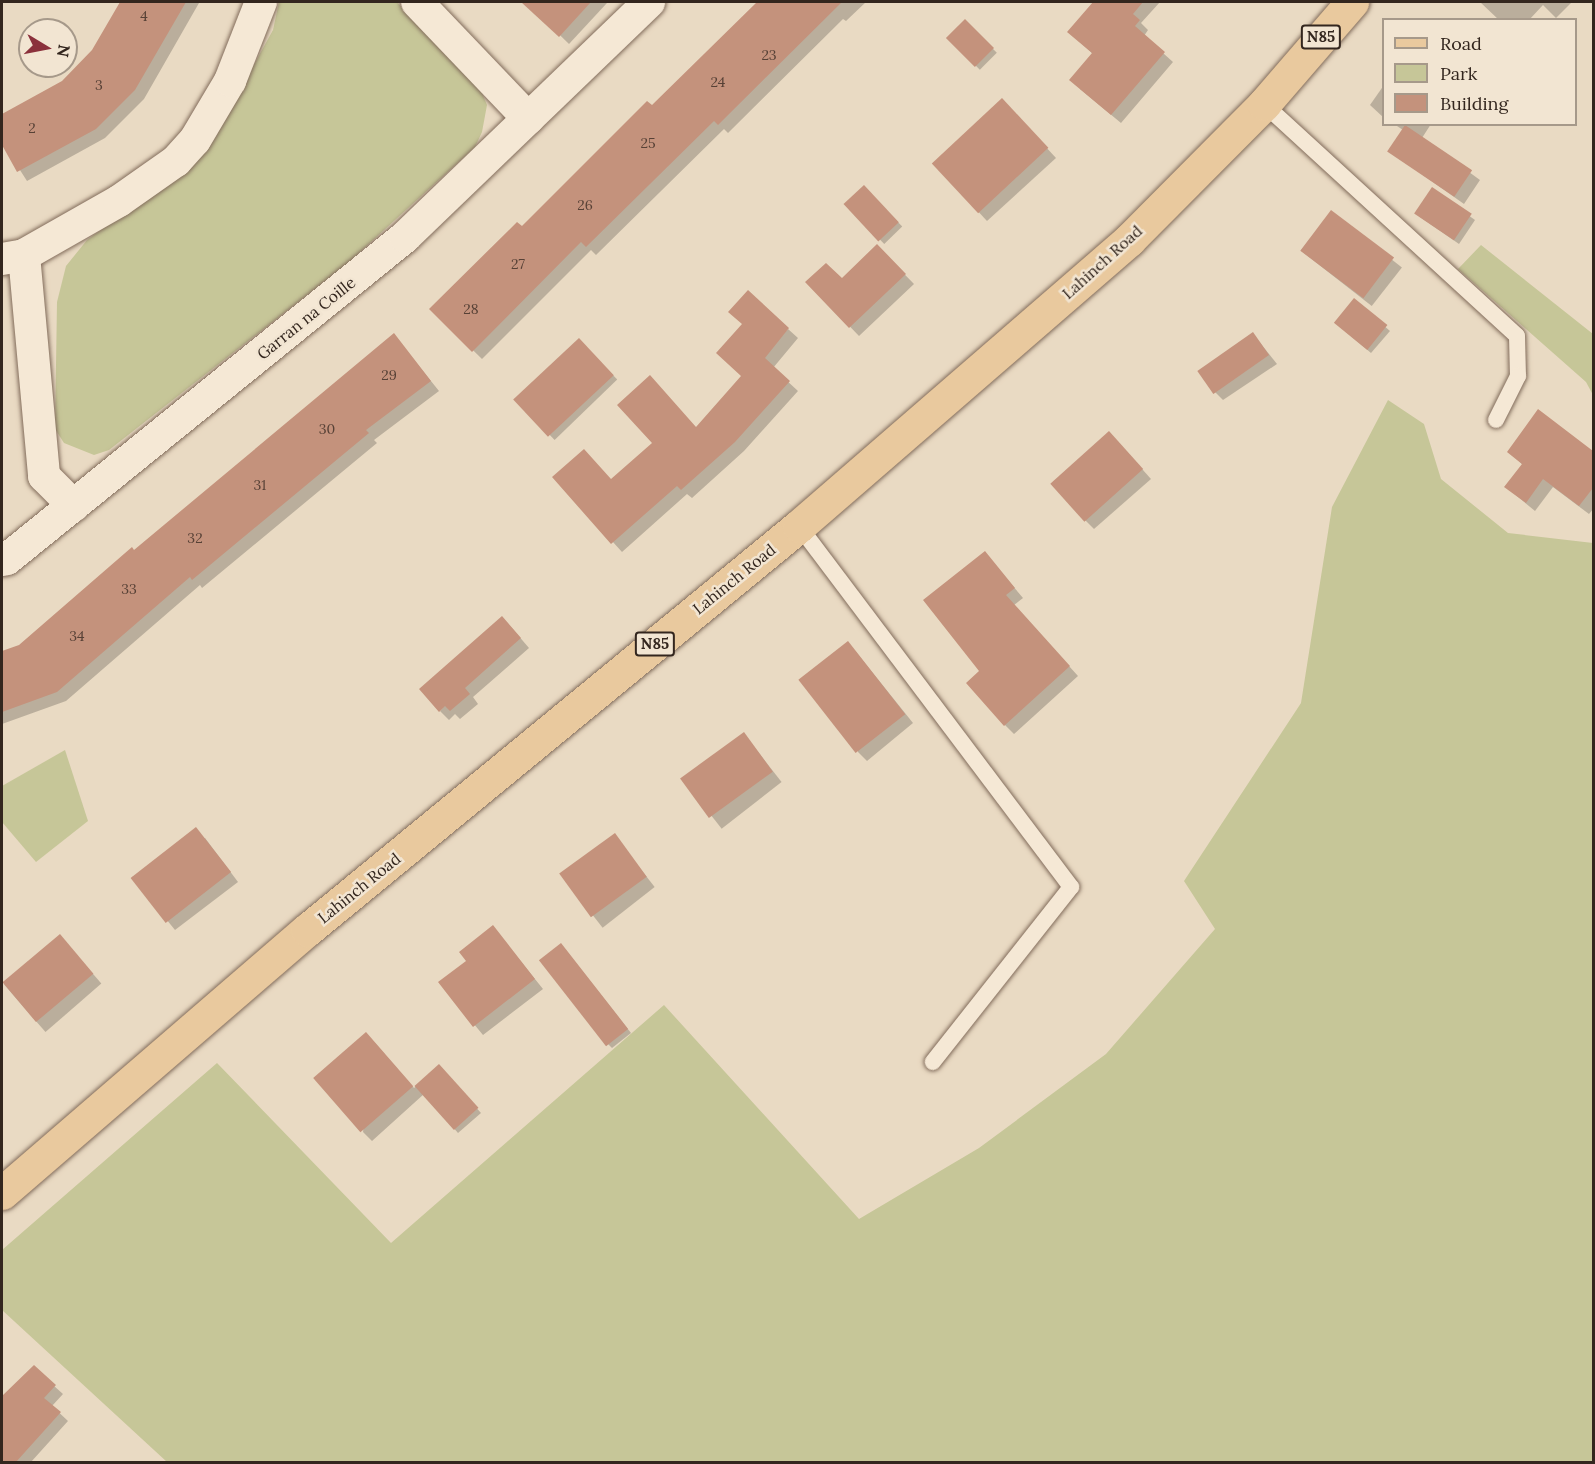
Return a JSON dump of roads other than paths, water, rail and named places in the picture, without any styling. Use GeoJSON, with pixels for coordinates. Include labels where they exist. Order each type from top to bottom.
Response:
{"type":"FeatureCollection","features":[{"type":"Feature","properties":{"kind":"main road","name":"Lahinch Road"},"geometry":{"type":"LineString","coordinates":[[2,1193],[307,930],[798,526],[1129,240],[1264,104],[1352,2]]}},
{"type":"Feature","properties":{"kind":"street"},"geometry":{"type":"LineString","coordinates":[[74,506],[44,476],[13,257],[118,201],[176,161],[195,140],[230,81],[261,2]]}},
{"type":"Feature","properties":{"kind":"street"},"geometry":{"type":"LineString","coordinates":[[417,2],[528,118]]}},
{"type":"Feature","properties":{"kind":"street","name":"Garran na Coille"},"geometry":{"type":"LineString","coordinates":[[2,560],[7,560],[405,237],[649,2]]}},
{"type":"Feature","properties":{"kind":"lane"},"geometry":{"type":"LineString","coordinates":[[1264,104],[1517,336],[1518,376],[1496,420]]}},
{"type":"Feature","properties":{"kind":"lane"},"geometry":{"type":"LineString","coordinates":[[798,526],[1071,887],[933,1062]]}}]}
